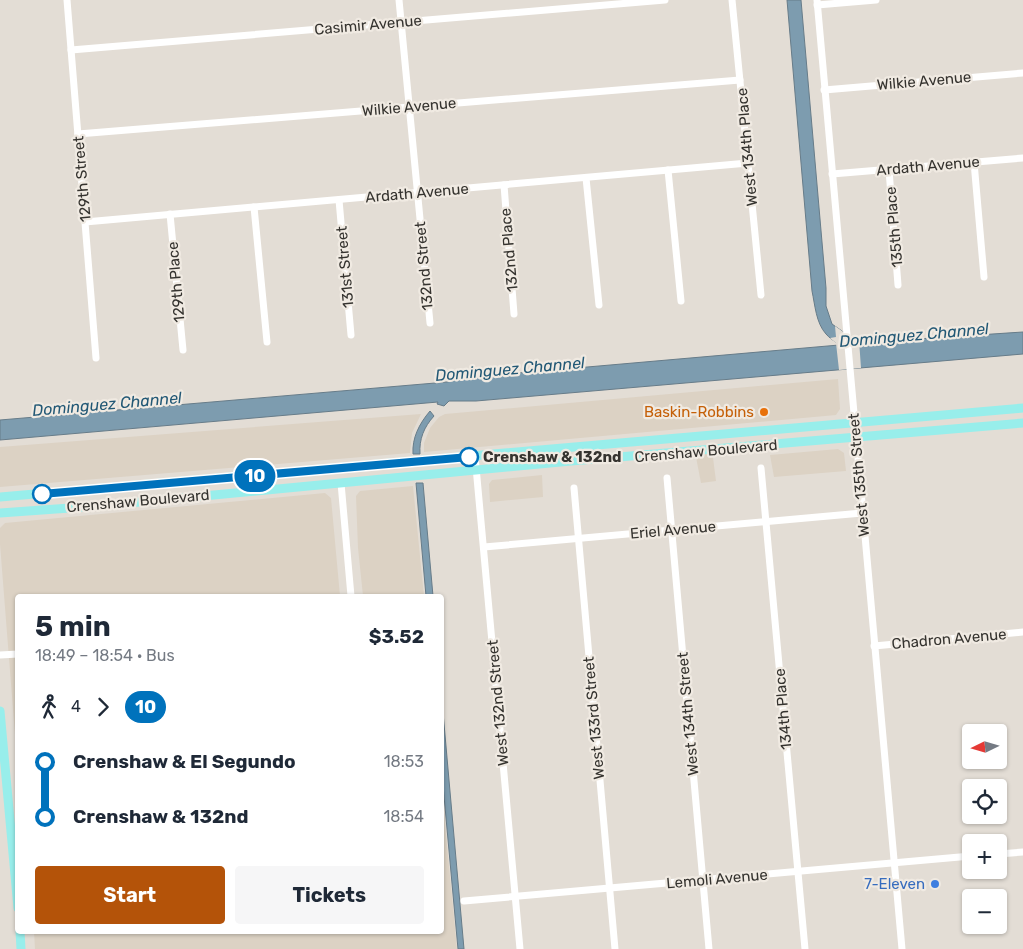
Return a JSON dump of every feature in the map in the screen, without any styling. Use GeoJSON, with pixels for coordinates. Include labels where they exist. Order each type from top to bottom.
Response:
{"type":"FeatureCollection","features":[{"type":"Feature","properties":{"kind":"main road","name":"Crenshaw Boulevard"},"geometry":{"type":"LineString","coordinates":[[0,498],[1023,408]]}},
{"type":"Feature","properties":{"kind":"main road"},"geometry":{"type":"LineString","coordinates":[[966,413],[968,428]]}},
{"type":"Feature","properties":{"kind":"main road","name":"Crenshaw Boulevard"},"geometry":{"type":"LineString","coordinates":[[0,513],[98,506],[477,470],[1023,422]]}},
{"type":"Feature","properties":{"kind":"main road"},"geometry":{"type":"LineString","coordinates":[[340,469],[342,483]]}},
{"type":"Feature","properties":{"kind":"main road"},"geometry":{"type":"LineString","coordinates":[[0,711],[4,811],[14,824],[15,845]]}},
{"type":"Feature","properties":{"kind":"main road"},"geometry":{"type":"LineString","coordinates":[[20,934],[21,949]]}},
{"type":"Feature","properties":{"kind":"street","name":"129th Street"},"geometry":{"type":"LineString","coordinates":[[67,0],[96,358]]}},
{"type":"Feature","properties":{"kind":"street","name":"132nd Street"},"geometry":{"type":"LineString","coordinates":[[399,0],[430,323]]}},
{"type":"Feature","properties":{"kind":"street","name":"Casimir Avenue"},"geometry":{"type":"LineString","coordinates":[[71,50],[665,0]]}},
{"type":"Feature","properties":{"kind":"street","name":"West 134th Place"},"geometry":{"type":"LineString","coordinates":[[732,0],[761,295]]}},
{"type":"Feature","properties":{"kind":"street"},"geometry":{"type":"LineString","coordinates":[[817,3],[876,0]]}},
{"type":"Feature","properties":{"kind":"street","name":"West 135th Street"},"geometry":{"type":"LineString","coordinates":[[817,3],[902,949]]}},
{"type":"Feature","properties":{"kind":"street","name":"Wilkie Avenue"},"geometry":{"type":"LineString","coordinates":[[824,90],[1023,73]]}},
{"type":"Feature","properties":{"kind":"street","name":"Wilkie Avenue"},"geometry":{"type":"LineString","coordinates":[[78,134],[740,80]]}},
{"type":"Feature","properties":{"kind":"street","name":"Ardath Avenue"},"geometry":{"type":"LineString","coordinates":[[832,174],[1023,158]]}},
{"type":"Feature","properties":{"kind":"street"},"geometry":{"type":"LineString","coordinates":[[974,162],[984,277]]}},
{"type":"Feature","properties":{"kind":"street","name":"Ardath Avenue"},"geometry":{"type":"LineString","coordinates":[[85,222],[748,163]]}},
{"type":"Feature","properties":{"kind":"street"},"geometry":{"type":"LineString","coordinates":[[668,170],[681,301]]}},
{"type":"Feature","properties":{"kind":"street","name":"135th Place"},"geometry":{"type":"LineString","coordinates":[[889,170],[898,285]]}},
{"type":"Feature","properties":{"kind":"street"},"geometry":{"type":"LineString","coordinates":[[586,178],[598,305]]}},
{"type":"Feature","properties":{"kind":"street","name":"132nd Place"},"geometry":{"type":"LineString","coordinates":[[504,185],[514,314]]}},
{"type":"Feature","properties":{"kind":"street","name":"131st Street"},"geometry":{"type":"LineString","coordinates":[[339,200],[351,335]]}},
{"type":"Feature","properties":{"kind":"street"},"geometry":{"type":"LineString","coordinates":[[254,207],[267,342]]}},
{"type":"Feature","properties":{"kind":"street","name":"129th Place"},"geometry":{"type":"LineString","coordinates":[[170,214],[183,350]]}},
{"type":"Feature","properties":{"kind":"street","name":"West 132nd Street"},"geometry":{"type":"LineString","coordinates":[[475,456],[520,949]]}},
{"type":"Feature","properties":{"kind":"street","name":"134th Place"},"geometry":{"type":"LineString","coordinates":[[762,468],[805,949]]}},
{"type":"Feature","properties":{"kind":"street","name":"West 134th Street"},"geometry":{"type":"LineString","coordinates":[[667,478],[710,949]]}},
{"type":"Feature","properties":{"kind":"street"},"geometry":{"type":"LineString","coordinates":[[342,483],[351,594]]}},
{"type":"Feature","properties":{"kind":"street","name":"West 133rd Street"},"geometry":{"type":"LineString","coordinates":[[574,488],[615,949]]}},
{"type":"Feature","properties":{"kind":"street","name":"Eriel Avenue"},"geometry":{"type":"LineString","coordinates":[[484,547],[862,513]]}},
{"type":"Feature","properties":{"kind":"street","name":"Chadron Avenue"},"geometry":{"type":"LineString","coordinates":[[874,646],[1023,632]]}},
{"type":"Feature","properties":{"kind":"street"},"geometry":{"type":"LineString","coordinates":[[0,655],[15,654]]}},
{"type":"Feature","properties":{"kind":"street"},"geometry":{"type":"LineString","coordinates":[[1007,853],[1023,852]]}},
{"type":"Feature","properties":{"kind":"street","name":"Lemoli Avenue"},"geometry":{"type":"LineString","coordinates":[[464,901],[962,857]]}},
{"type":"Feature","properties":{"kind":"shaded area"},"geometry":{"type":"Polygon","coordinates":[[[838,379],[840,409],[836,415],[424,452],[424,443],[430,428],[439,417],[445,414],[838,379]]]}},
{"type":"Feature","properties":{"kind":"shaded area"},"geometry":{"type":"Polygon","coordinates":[[[421,414],[412,433],[410,453],[0,487],[0,447],[421,414]]]}},
{"type":"Feature","properties":{"kind":"shaded area"},"geometry":{"type":"Polygon","coordinates":[[[838,449],[844,453],[846,471],[774,477],[770,455],[838,449]]]}},
{"type":"Feature","properties":{"kind":"shaded area"},"geometry":{"type":"Polygon","coordinates":[[[712,450],[716,481],[701,483],[695,452],[712,450]]]}},
{"type":"Feature","properties":{"kind":"shaded area"},"geometry":{"type":"Polygon","coordinates":[[[542,475],[543,497],[490,502],[489,484],[492,480],[542,475]]]}},
{"type":"Feature","properties":{"kind":"shaded area"},"geometry":{"type":"Polygon","coordinates":[[[413,486],[424,594],[363,594],[358,548],[356,496],[360,491],[413,486]]]}},
{"type":"Feature","properties":{"kind":"shaded area"},"geometry":{"type":"Polygon","coordinates":[[[325,493],[331,498],[340,594],[15,594],[15,735],[0,544],[0,528],[5,523],[325,493]]]}},
{"type":"Feature","properties":{"kind":"shaded area"},"geometry":{"type":"Polygon","coordinates":[[[444,814],[457,949],[35,949],[34,934],[444,934],[444,814]]]}},
{"type":"Feature","properties":{"kind":"water"},"geometry":{"type":"Polygon","coordinates":[[[787,0],[801,0],[826,306],[832,324],[857,343],[1023,332],[1023,354],[476,401],[449,401],[444,406],[437,404],[438,402],[0,440],[0,420],[447,382],[473,377],[839,345],[827,335],[820,325],[812,291],[787,0]]]}},
{"type":"Feature","properties":{"kind":"water"},"geometry":{"type":"Polygon","coordinates":[[[430,411],[434,416],[427,424],[423,433],[420,443],[420,454],[413,454],[417,431],[430,411]]]}},
{"type":"Feature","properties":{"kind":"water"},"geometry":{"type":"Polygon","coordinates":[[[416,483],[423,483],[433,594],[426,594],[416,483]]]}},
{"type":"Feature","properties":{"kind":"water"},"geometry":{"type":"Polygon","coordinates":[[[444,724],[464,949],[458,949],[444,796],[444,724]]]}},
{"type":"Feature","properties":{"kind":"pier"},"geometry":{"type":"Polygon","coordinates":[[[835,326],[856,341],[859,340],[861,368],[839,370],[836,343],[830,338],[836,337],[835,326]]]}},
{"type":"Feature","properties":{"kind":"bus line","name":"10"},"geometry":{"type":"LineString","coordinates":[[42,494],[469,457]]}},
{"type":"Feature","properties":{"kind":"place","name":"Baskin-Robbins"},"geometry":{"type":"Point","coordinates":[764,412]}},
{"type":"Feature","properties":{"kind":"place","name":"Crenshaw & 132nd"},"geometry":{"type":"Point","coordinates":[469,457]}},
{"type":"Feature","properties":{"kind":"place","name":"7-Eleven"},"geometry":{"type":"Point","coordinates":[935,884]}},
{"type":"Feature","properties":{"kind":"water label","name":"Dominguez Channel"},"geometry":{"type":"Point","coordinates":[914,335]}},
{"type":"Feature","properties":{"kind":"water label","name":"Dominguez Channel"},"geometry":{"type":"Point","coordinates":[510,369]}},
{"type":"Feature","properties":{"kind":"water label","name":"Dominguez Channel"},"geometry":{"type":"Point","coordinates":[107,404]}}]}
